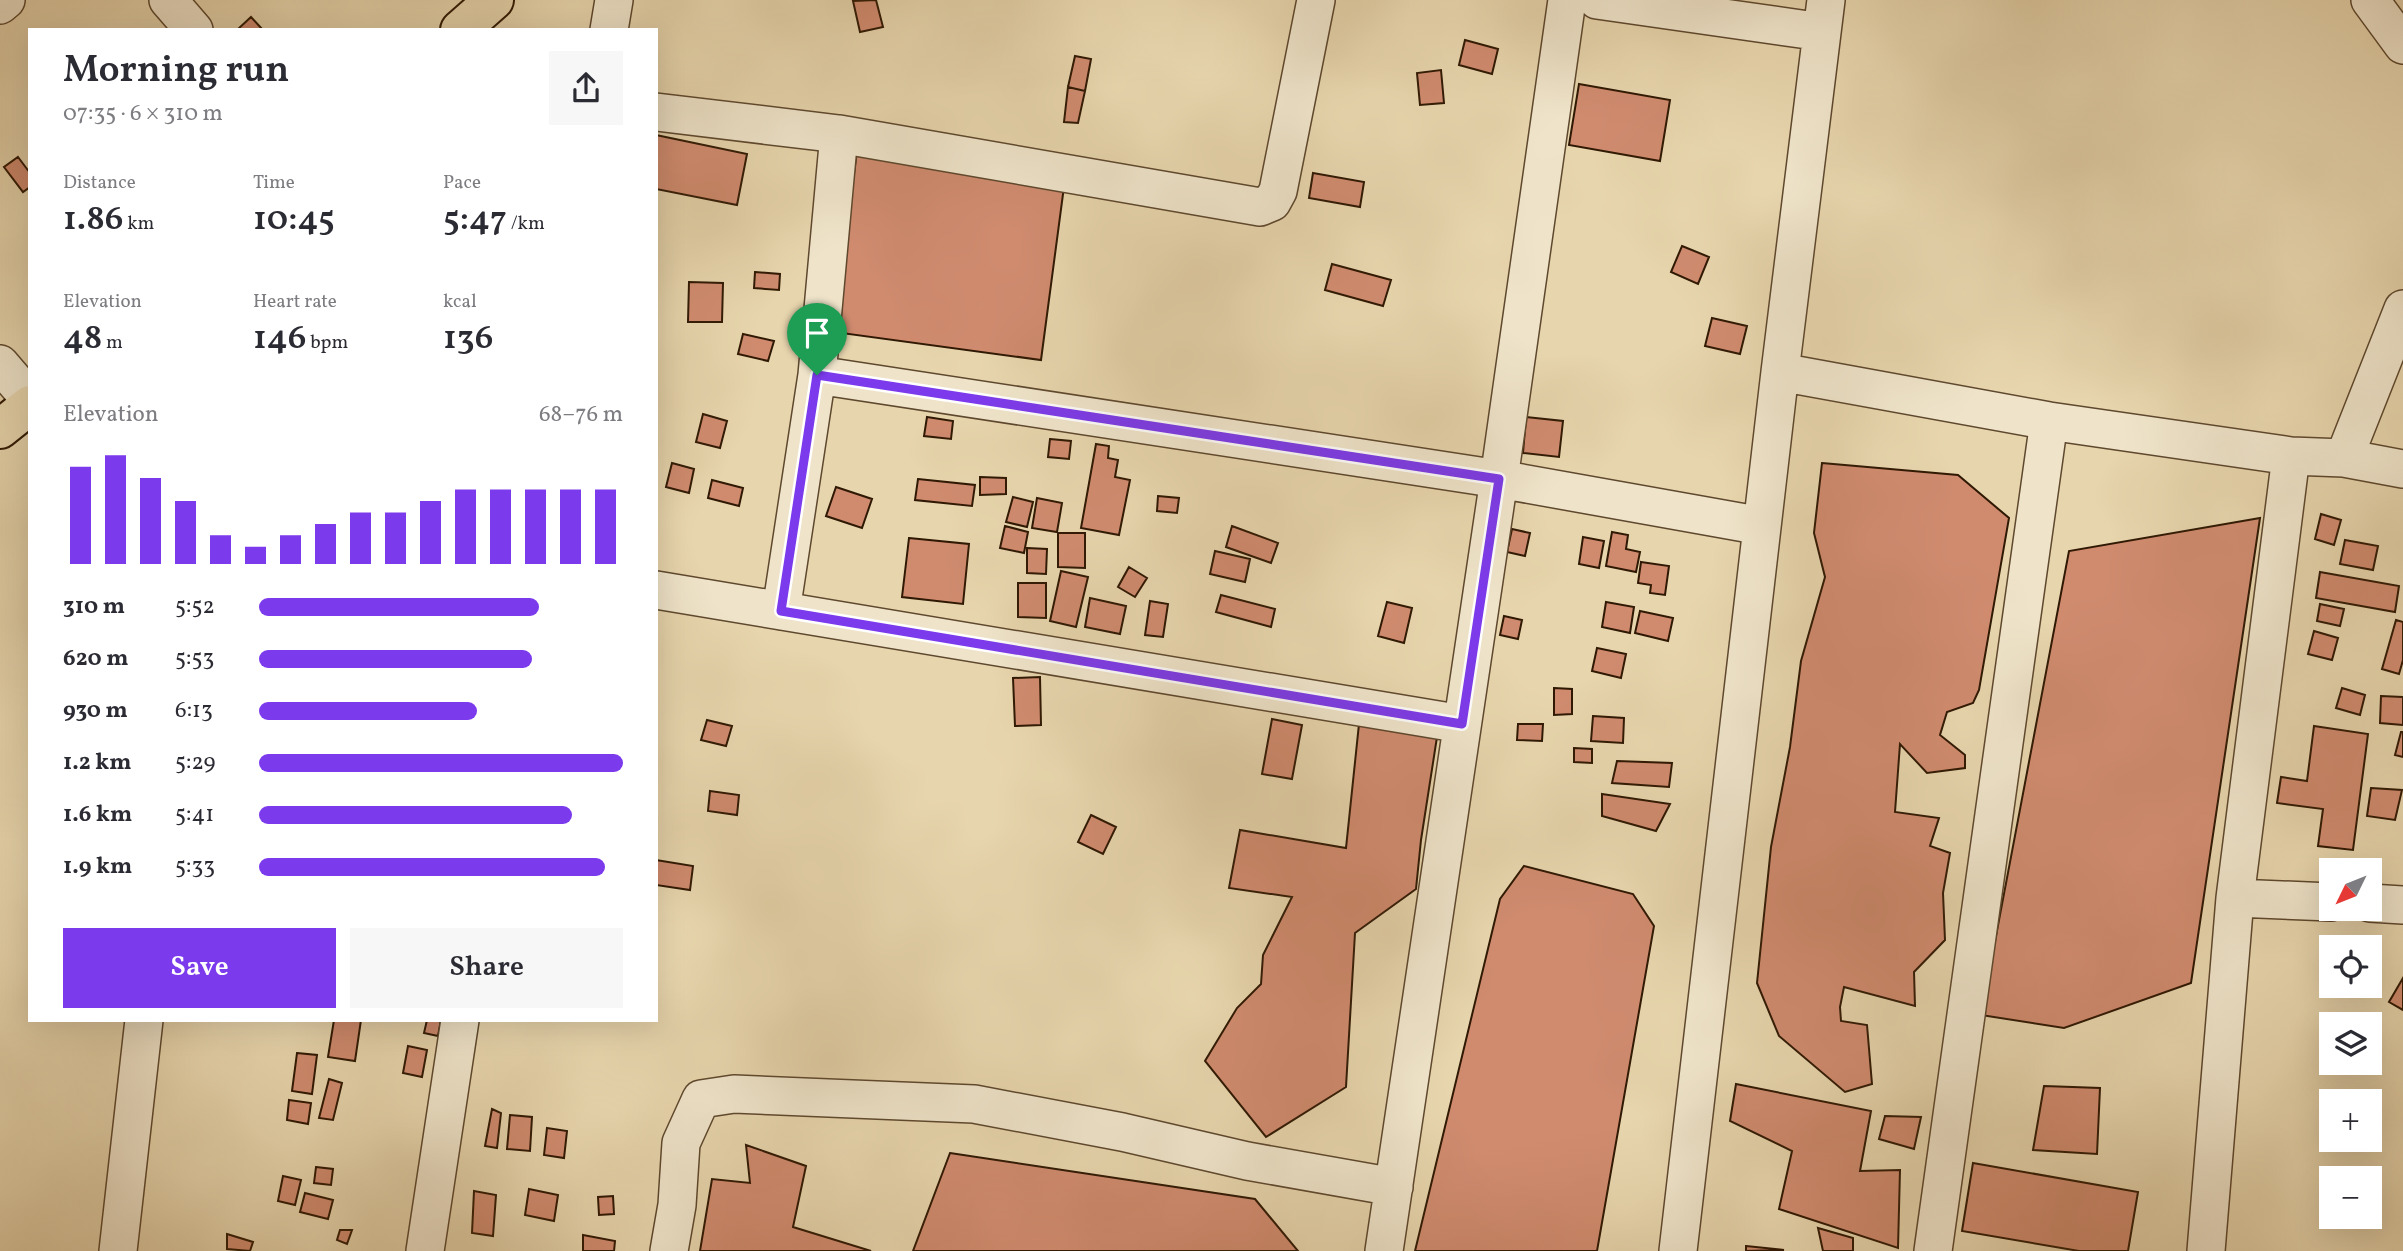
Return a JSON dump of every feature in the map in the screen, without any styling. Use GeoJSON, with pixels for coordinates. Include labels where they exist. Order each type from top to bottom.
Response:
{"type":"FeatureCollection","features":[{"type":"Feature","properties":{"kind":"main road"},"geometry":{"type":"LineString","coordinates":[[462,28],[494,0]]}},
{"type":"Feature","properties":{"kind":"main road"},"geometry":{"type":"LineString","coordinates":[[0,429],[28,404]]}},
{"type":"Feature","properties":{"kind":"street"},"geometry":{"type":"LineString","coordinates":[[0,5],[6,0]]}},
{"type":"Feature","properties":{"kind":"street"},"geometry":{"type":"LineString","coordinates":[[168,0],[192,28]]}},
{"type":"Feature","properties":{"kind":"street"},"geometry":{"type":"LineString","coordinates":[[609,28],[614,0]]}},
{"type":"Feature","properties":{"kind":"street"},"geometry":{"type":"LineString","coordinates":[[658,112],[839,134],[1260,207],[1272,202],[1278,191],[1316,0]]}},
{"type":"Feature","properties":{"kind":"street"},"geometry":{"type":"LineString","coordinates":[[1384,1251],[1567,0]]}},
{"type":"Feature","properties":{"kind":"street"},"geometry":{"type":"LineString","coordinates":[[1597,0],[1824,16],[1678,1251]]}},
{"type":"Feature","properties":{"kind":"street"},"geometry":{"type":"LineString","coordinates":[[2370,0],[2403,45]]}},
{"type":"Feature","properties":{"kind":"street"},"geometry":{"type":"LineString","coordinates":[[781,611],[817,375],[839,134]]}},
{"type":"Feature","properties":{"kind":"street"},"geometry":{"type":"LineString","coordinates":[[2344,458],[2403,309]]}},
{"type":"Feature","properties":{"kind":"street"},"geometry":{"type":"LineString","coordinates":[[0,364],[28,399]]}},
{"type":"Feature","properties":{"kind":"street"},"geometry":{"type":"LineString","coordinates":[[1780,372],[2049,421],[2291,456],[2344,458],[2403,469]]}},
{"type":"Feature","properties":{"kind":"street"},"geometry":{"type":"LineString","coordinates":[[817,375],[1499,479],[1762,526]]}},
{"type":"Feature","properties":{"kind":"street"},"geometry":{"type":"LineString","coordinates":[[1933,1251],[2049,421]]}},
{"type":"Feature","properties":{"kind":"street"},"geometry":{"type":"LineString","coordinates":[[2206,1251],[2235,898],[2291,456]]}},
{"type":"Feature","properties":{"kind":"street"},"geometry":{"type":"LineString","coordinates":[[658,590],[1462,724]]}},
{"type":"Feature","properties":{"kind":"street"},"geometry":{"type":"LineString","coordinates":[[2235,898],[2319,902]]}},
{"type":"Feature","properties":{"kind":"street"},"geometry":{"type":"LineString","coordinates":[[2382,904],[2403,905]]}},
{"type":"Feature","properties":{"kind":"street"},"geometry":{"type":"LineString","coordinates":[[118,1251],[144,1022]]}},
{"type":"Feature","properties":{"kind":"street"},"geometry":{"type":"LineString","coordinates":[[425,1251],[460,1022]]}},
{"type":"Feature","properties":{"kind":"street"},"geometry":{"type":"LineString","coordinates":[[670,1251],[677,1205],[681,1143],[701,1100],[734,1094],[974,1104],[1122,1132],[1247,1161],[1394,1187]]}},
{"type":"Feature","properties":{"kind":"building"},"geometry":{"type":"Polygon","coordinates":[[[876,0],[883,27],[860,32],[853,1],[876,0]]]}},
{"type":"Feature","properties":{"kind":"building"},"geometry":{"type":"Polygon","coordinates":[[[251,17],[261,28],[239,28],[251,17]]]}},
{"type":"Feature","properties":{"kind":"building"},"geometry":{"type":"Polygon","coordinates":[[[1465,40],[1498,49],[1492,74],[1459,65],[1465,40]]]}},
{"type":"Feature","properties":{"kind":"building"},"geometry":{"type":"Polygon","coordinates":[[[1075,56],[1091,59],[1085,91],[1068,87],[1075,56]]]}},
{"type":"Feature","properties":{"kind":"building"},"geometry":{"type":"Polygon","coordinates":[[[1441,70],[1444,103],[1420,105],[1417,73],[1441,70]]]}},
{"type":"Feature","properties":{"kind":"building"},"geometry":{"type":"Polygon","coordinates":[[[1579,84],[1670,100],[1660,161],[1569,145],[1579,84]]]}},
{"type":"Feature","properties":{"kind":"building"},"geometry":{"type":"Polygon","coordinates":[[[1068,87],[1085,91],[1078,123],[1064,122],[1068,87]]]}},
{"type":"Feature","properties":{"kind":"building"},"geometry":{"type":"Polygon","coordinates":[[[658,135],[747,154],[737,205],[658,189],[658,135]]]}},
{"type":"Feature","properties":{"kind":"building"},"geometry":{"type":"Polygon","coordinates":[[[857,150],[1065,179],[1041,360],[834,332],[857,150]]]}},
{"type":"Feature","properties":{"kind":"building"},"geometry":{"type":"Polygon","coordinates":[[[18,157],[28,170],[28,188],[23,192],[4,167],[18,157]]]}},
{"type":"Feature","properties":{"kind":"building"},"geometry":{"type":"Polygon","coordinates":[[[1313,173],[1364,182],[1360,207],[1309,198],[1313,173]]]}},
{"type":"Feature","properties":{"kind":"building"},"geometry":{"type":"Polygon","coordinates":[[[1682,246],[1709,257],[1698,284],[1671,272],[1682,246]]]}},
{"type":"Feature","properties":{"kind":"building"},"geometry":{"type":"Polygon","coordinates":[[[1332,264],[1391,280],[1383,306],[1325,290],[1332,264]]]}},
{"type":"Feature","properties":{"kind":"building"},"geometry":{"type":"Polygon","coordinates":[[[755,272],[780,274],[779,290],[754,288],[755,272]]]}},
{"type":"Feature","properties":{"kind":"building"},"geometry":{"type":"Polygon","coordinates":[[[689,282],[723,283],[722,322],[688,322],[689,282]]]}},
{"type":"Feature","properties":{"kind":"building"},"geometry":{"type":"Polygon","coordinates":[[[1712,318],[1747,326],[1740,354],[1705,346],[1712,318]]]}},
{"type":"Feature","properties":{"kind":"building"},"geometry":{"type":"Polygon","coordinates":[[[743,334],[774,341],[768,361],[738,354],[743,334]]]}},
{"type":"Feature","properties":{"kind":"building"},"geometry":{"type":"Polygon","coordinates":[[[703,414],[727,421],[720,448],[696,442],[703,414]]]}},
{"type":"Feature","properties":{"kind":"building"},"geometry":{"type":"Polygon","coordinates":[[[927,417],[953,421],[951,439],[924,436],[927,417]]]}},
{"type":"Feature","properties":{"kind":"building"},"geometry":{"type":"Polygon","coordinates":[[[1526,417],[1563,421],[1559,457],[1523,453],[1526,417]]]}},
{"type":"Feature","properties":{"kind":"building"},"geometry":{"type":"Polygon","coordinates":[[[1050,439],[1071,441],[1069,459],[1048,457],[1050,439]]]}},
{"type":"Feature","properties":{"kind":"building"},"geometry":{"type":"Polygon","coordinates":[[[1096,444],[1109,446],[1108,458],[1118,460],[1115,477],[1130,480],[1119,535],[1081,528],[1096,444]]]}},
{"type":"Feature","properties":{"kind":"building"},"geometry":{"type":"Polygon","coordinates":[[[672,463],[694,469],[689,493],[666,487],[672,463]]]}},
{"type":"Feature","properties":{"kind":"building"},"geometry":{"type":"Polygon","coordinates":[[[1822,463],[1958,475],[2009,518],[1979,690],[1973,703],[1947,712],[1940,735],[1965,755],[1965,768],[1927,773],[1900,744],[1895,812],[1939,818],[1930,846],[1950,853],[1943,893],[1945,940],[1914,972],[1915,1006],[1844,987],[1840,1007],[1841,1021],[1867,1025],[1872,1084],[1845,1092],[1779,1036],[1757,983],[1771,847],[1790,747],[1801,661],[1825,577],[1814,533],[1822,463]]]}},
{"type":"Feature","properties":{"kind":"building"},"geometry":{"type":"Polygon","coordinates":[[[980,477],[1006,478],[1006,494],[980,495],[980,477]]]}},
{"type":"Feature","properties":{"kind":"building"},"geometry":{"type":"Polygon","coordinates":[[[918,479],[975,485],[972,506],[915,500],[918,479]]]}},
{"type":"Feature","properties":{"kind":"building"},"geometry":{"type":"Polygon","coordinates":[[[712,480],[743,488],[739,506],[708,498],[712,480]]]}},
{"type":"Feature","properties":{"kind":"building"},"geometry":{"type":"Polygon","coordinates":[[[836,487],[872,499],[862,528],[826,516],[836,487]]]}},
{"type":"Feature","properties":{"kind":"building"},"geometry":{"type":"Polygon","coordinates":[[[1158,496],[1179,498],[1177,513],[1157,511],[1158,496]]]}},
{"type":"Feature","properties":{"kind":"building"},"geometry":{"type":"Polygon","coordinates":[[[1013,497],[1033,502],[1027,527],[1006,522],[1013,497]]]}},
{"type":"Feature","properties":{"kind":"building"},"geometry":{"type":"Polygon","coordinates":[[[1037,498],[1062,503],[1057,532],[1032,528],[1037,498]]]}},
{"type":"Feature","properties":{"kind":"building"},"geometry":{"type":"Polygon","coordinates":[[[2321,514],[2341,520],[2334,545],[2315,539],[2321,514]]]}},
{"type":"Feature","properties":{"kind":"building"},"geometry":{"type":"Polygon","coordinates":[[[2260,518],[2191,983],[2064,1028],[1981,1015],[2069,551],[2260,518]]]}},
{"type":"Feature","properties":{"kind":"building"},"geometry":{"type":"Polygon","coordinates":[[[1005,526],[1028,532],[1024,553],[1000,548],[1005,526]]]}},
{"type":"Feature","properties":{"kind":"building"},"geometry":{"type":"Polygon","coordinates":[[[1232,526],[1278,543],[1271,563],[1226,547],[1232,526]]]}},
{"type":"Feature","properties":{"kind":"building"},"geometry":{"type":"Polygon","coordinates":[[[1512,529],[1530,533],[1525,556],[1507,552],[1512,529]]]}},
{"type":"Feature","properties":{"kind":"building"},"geometry":{"type":"Polygon","coordinates":[[[1612,532],[1628,535],[1626,549],[1640,552],[1636,572],[1606,566],[1612,532]]]}},
{"type":"Feature","properties":{"kind":"building"},"geometry":{"type":"Polygon","coordinates":[[[1058,533],[1085,533],[1085,568],[1058,567],[1058,533]]]}},
{"type":"Feature","properties":{"kind":"building"},"geometry":{"type":"Polygon","coordinates":[[[1583,537],[1604,541],[1599,568],[1579,564],[1583,537]]]}},
{"type":"Feature","properties":{"kind":"building"},"geometry":{"type":"Polygon","coordinates":[[[909,538],[969,544],[963,604],[902,597],[909,538]]]}},
{"type":"Feature","properties":{"kind":"building"},"geometry":{"type":"Polygon","coordinates":[[[2345,540],[2378,546],[2373,570],[2340,564],[2345,540]]]}},
{"type":"Feature","properties":{"kind":"building"},"geometry":{"type":"Polygon","coordinates":[[[1027,548],[1047,549],[1046,574],[1027,573],[1027,548]]]}},
{"type":"Feature","properties":{"kind":"building"},"geometry":{"type":"Polygon","coordinates":[[[1215,551],[1250,559],[1245,582],[1210,574],[1215,551]]]}},
{"type":"Feature","properties":{"kind":"building"},"geometry":{"type":"Polygon","coordinates":[[[1641,562],[1669,566],[1665,595],[1650,593],[1651,585],[1638,583],[1641,562]]]}},
{"type":"Feature","properties":{"kind":"building"},"geometry":{"type":"Polygon","coordinates":[[[1129,567],[1147,578],[1135,597],[1118,587],[1129,567]]]}},
{"type":"Feature","properties":{"kind":"building"},"geometry":{"type":"Polygon","coordinates":[[[1061,571],[1088,577],[1076,627],[1050,621],[1061,571]]]}},
{"type":"Feature","properties":{"kind":"building"},"geometry":{"type":"Polygon","coordinates":[[[2320,572],[2399,586],[2395,612],[2316,598],[2320,572]]]}},
{"type":"Feature","properties":{"kind":"building"},"geometry":{"type":"Polygon","coordinates":[[[1018,583],[1046,583],[1046,618],[1018,617],[1018,583]]]}},
{"type":"Feature","properties":{"kind":"building"},"geometry":{"type":"Polygon","coordinates":[[[1221,595],[1275,609],[1271,627],[1216,612],[1221,595]]]}},
{"type":"Feature","properties":{"kind":"building"},"geometry":{"type":"Polygon","coordinates":[[[1090,598],[1126,606],[1120,634],[1085,627],[1090,598]]]}},
{"type":"Feature","properties":{"kind":"building"},"geometry":{"type":"Polygon","coordinates":[[[1150,601],[1168,604],[1163,637],[1145,635],[1150,601]]]}},
{"type":"Feature","properties":{"kind":"building"},"geometry":{"type":"Polygon","coordinates":[[[1387,602],[1412,608],[1404,643],[1378,636],[1387,602]]]}},
{"type":"Feature","properties":{"kind":"building"},"geometry":{"type":"Polygon","coordinates":[[[1606,602],[1634,607],[1630,633],[1602,627],[1606,602]]]}},
{"type":"Feature","properties":{"kind":"building"},"geometry":{"type":"Polygon","coordinates":[[[2320,604],[2344,609],[2340,626],[2317,621],[2320,604]]]}},
{"type":"Feature","properties":{"kind":"building"},"geometry":{"type":"Polygon","coordinates":[[[1640,611],[1673,618],[1668,641],[1635,633],[1640,611]]]}},
{"type":"Feature","properties":{"kind":"building"},"geometry":{"type":"Polygon","coordinates":[[[1504,616],[1522,620],[1518,639],[1500,635],[1504,616]]]}},
{"type":"Feature","properties":{"kind":"building"},"geometry":{"type":"Polygon","coordinates":[[[2396,620],[2403,622],[2403,660],[2399,674],[2382,669],[2396,620]]]}},
{"type":"Feature","properties":{"kind":"building"},"geometry":{"type":"Polygon","coordinates":[[[2314,631],[2338,638],[2332,660],[2308,654],[2314,631]]]}},
{"type":"Feature","properties":{"kind":"building"},"geometry":{"type":"Polygon","coordinates":[[[1597,648],[1626,654],[1621,678],[1592,671],[1597,648]]]}},
{"type":"Feature","properties":{"kind":"building"},"geometry":{"type":"Polygon","coordinates":[[[1040,677],[1041,725],[1015,726],[1013,678],[1040,677]]]}},
{"type":"Feature","properties":{"kind":"building"},"geometry":{"type":"Polygon","coordinates":[[[1554,688],[1572,689],[1572,714],[1554,715],[1554,688]]]}},
{"type":"Feature","properties":{"kind":"building"},"geometry":{"type":"Polygon","coordinates":[[[2342,688],[2365,695],[2360,715],[2336,708],[2342,688]]]}},
{"type":"Feature","properties":{"kind":"building"},"geometry":{"type":"Polygon","coordinates":[[[2381,696],[2403,697],[2403,725],[2380,723],[2381,696]]]}},
{"type":"Feature","properties":{"kind":"building"},"geometry":{"type":"Polygon","coordinates":[[[1593,716],[1624,718],[1623,743],[1591,741],[1593,716]]]}},
{"type":"Feature","properties":{"kind":"building"},"geometry":{"type":"Polygon","coordinates":[[[1272,719],[1302,725],[1292,779],[1262,774],[1272,719]]]}},
{"type":"Feature","properties":{"kind":"building"},"geometry":{"type":"Polygon","coordinates":[[[707,720],[732,726],[726,746],[701,740],[707,720]]]}},
{"type":"Feature","properties":{"kind":"building"},"geometry":{"type":"Polygon","coordinates":[[[1359,724],[1437,737],[1416,889],[1355,933],[1346,1087],[1266,1137],[1205,1061],[1237,1008],[1261,984],[1263,955],[1292,897],[1229,888],[1240,830],[1346,848],[1359,724]]]}},
{"type":"Feature","properties":{"kind":"building"},"geometry":{"type":"Polygon","coordinates":[[[1518,724],[1543,724],[1542,741],[1517,740],[1518,724]]]}},
{"type":"Feature","properties":{"kind":"building"},"geometry":{"type":"Polygon","coordinates":[[[2314,726],[2368,734],[2353,850],[2318,846],[2323,809],[2277,803],[2281,777],[2307,781],[2314,726]]]}},
{"type":"Feature","properties":{"kind":"building"},"geometry":{"type":"Polygon","coordinates":[[[2403,732],[2403,757],[2395,755],[2403,732]]]}},
{"type":"Feature","properties":{"kind":"building"},"geometry":{"type":"Polygon","coordinates":[[[1574,748],[1592,749],[1592,763],[1574,762],[1574,748]]]}},
{"type":"Feature","properties":{"kind":"building"},"geometry":{"type":"Polygon","coordinates":[[[1617,761],[1672,763],[1669,787],[1612,783],[1617,761]]]}},
{"type":"Feature","properties":{"kind":"building"},"geometry":{"type":"Polygon","coordinates":[[[2371,788],[2402,790],[2395,820],[2367,816],[2371,788]]]}},
{"type":"Feature","properties":{"kind":"building"},"geometry":{"type":"Polygon","coordinates":[[[710,791],[739,795],[737,815],[708,811],[710,791]]]}},
{"type":"Feature","properties":{"kind":"building"},"geometry":{"type":"Polygon","coordinates":[[[1602,794],[1670,804],[1656,831],[1602,816],[1602,794]]]}},
{"type":"Feature","properties":{"kind":"building"},"geometry":{"type":"Polygon","coordinates":[[[1091,815],[1116,827],[1103,854],[1078,842],[1091,815]]]}},
{"type":"Feature","properties":{"kind":"building"},"geometry":{"type":"Polygon","coordinates":[[[658,860],[693,866],[690,890],[658,885],[658,860]]]}},
{"type":"Feature","properties":{"kind":"building"},"geometry":{"type":"Polygon","coordinates":[[[1524,866],[1633,894],[1654,926],[1597,1251],[1415,1251],[1500,899],[1524,866]]]}},
{"type":"Feature","properties":{"kind":"building"},"geometry":{"type":"Polygon","coordinates":[[[2403,978],[2403,1010],[2389,1002],[2403,978]]]}},
{"type":"Feature","properties":{"kind":"building"},"geometry":{"type":"Polygon","coordinates":[[[334,1022],[361,1022],[355,1061],[328,1057],[334,1022]]]}},
{"type":"Feature","properties":{"kind":"building"},"geometry":{"type":"Polygon","coordinates":[[[427,1022],[441,1022],[438,1036],[424,1033],[427,1022]]]}},
{"type":"Feature","properties":{"kind":"building"},"geometry":{"type":"Polygon","coordinates":[[[408,1046],[427,1050],[422,1077],[403,1073],[408,1046]]]}},
{"type":"Feature","properties":{"kind":"building"},"geometry":{"type":"Polygon","coordinates":[[[297,1053],[317,1055],[312,1094],[292,1091],[297,1053]]]}},
{"type":"Feature","properties":{"kind":"building"},"geometry":{"type":"Polygon","coordinates":[[[329,1079],[342,1083],[333,1120],[319,1118],[329,1079]]]}},
{"type":"Feature","properties":{"kind":"building"},"geometry":{"type":"Polygon","coordinates":[[[1736,1084],[1871,1111],[1860,1171],[1900,1170],[1898,1248],[1779,1209],[1792,1151],[1730,1121],[1736,1084]]]}},
{"type":"Feature","properties":{"kind":"building"},"geometry":{"type":"Polygon","coordinates":[[[2044,1086],[2100,1088],[2097,1154],[2033,1150],[2044,1086]]]}},
{"type":"Feature","properties":{"kind":"building"},"geometry":{"type":"Polygon","coordinates":[[[289,1100],[311,1103],[308,1124],[287,1120],[289,1100]]]}},
{"type":"Feature","properties":{"kind":"building"},"geometry":{"type":"Polygon","coordinates":[[[492,1109],[501,1113],[497,1148],[485,1146],[492,1109]]]}},
{"type":"Feature","properties":{"kind":"building"},"geometry":{"type":"Polygon","coordinates":[[[510,1115],[532,1117],[530,1151],[507,1149],[510,1115]]]}},
{"type":"Feature","properties":{"kind":"building"},"geometry":{"type":"Polygon","coordinates":[[[1885,1116],[1921,1117],[1914,1149],[1879,1139],[1885,1116]]]}},
{"type":"Feature","properties":{"kind":"building"},"geometry":{"type":"Polygon","coordinates":[[[547,1128],[567,1131],[564,1158],[544,1155],[547,1128]]]}},
{"type":"Feature","properties":{"kind":"building"},"geometry":{"type":"Polygon","coordinates":[[[746,1145],[806,1166],[793,1227],[871,1251],[700,1251],[712,1179],[750,1183],[746,1145]]]}},
{"type":"Feature","properties":{"kind":"building"},"geometry":{"type":"Polygon","coordinates":[[[950,1153],[1255,1199],[1298,1251],[913,1251],[950,1153]]]}},
{"type":"Feature","properties":{"kind":"building"},"geometry":{"type":"Polygon","coordinates":[[[1973,1163],[2138,1192],[2128,1251],[2079,1251],[1962,1231],[1973,1163]]]}},
{"type":"Feature","properties":{"kind":"building"},"geometry":{"type":"Polygon","coordinates":[[[316,1167],[333,1169],[331,1185],[314,1183],[316,1167]]]}},
{"type":"Feature","properties":{"kind":"building"},"geometry":{"type":"Polygon","coordinates":[[[283,1176],[301,1180],[295,1205],[278,1201],[283,1176]]]}},
{"type":"Feature","properties":{"kind":"building"},"geometry":{"type":"Polygon","coordinates":[[[529,1189],[558,1195],[554,1221],[525,1215],[529,1189]]]}},
{"type":"Feature","properties":{"kind":"building"},"geometry":{"type":"Polygon","coordinates":[[[474,1191],[496,1195],[493,1236],[472,1233],[474,1191]]]}},
{"type":"Feature","properties":{"kind":"building"},"geometry":{"type":"Polygon","coordinates":[[[305,1193],[333,1200],[328,1219],[300,1212],[305,1193]]]}},
{"type":"Feature","properties":{"kind":"building"},"geometry":{"type":"Polygon","coordinates":[[[613,1196],[614,1214],[599,1215],[598,1197],[613,1196]]]}},
{"type":"Feature","properties":{"kind":"building"},"geometry":{"type":"Polygon","coordinates":[[[1818,1228],[1853,1238],[1853,1251],[1823,1251],[1818,1228]]]}},
{"type":"Feature","properties":{"kind":"building"},"geometry":{"type":"Polygon","coordinates":[[[340,1230],[352,1230],[347,1244],[337,1240],[340,1230]]]}},
{"type":"Feature","properties":{"kind":"building"},"geometry":{"type":"Polygon","coordinates":[[[227,1234],[253,1242],[250,1251],[227,1249],[227,1234]]]}},
{"type":"Feature","properties":{"kind":"building"},"geometry":{"type":"Polygon","coordinates":[[[583,1235],[615,1241],[614,1251],[583,1251],[583,1235]]]}},
{"type":"Feature","properties":{"kind":"building"},"geometry":{"type":"Polygon","coordinates":[[[1746,1246],[1784,1250],[1746,1251],[1746,1246]]]}},
{"type":"Feature","properties":{"kind":"route"},"geometry":{"type":"LineString","coordinates":[[817,375],[1499,479],[1462,724],[781,611],[817,375]]}}]}
